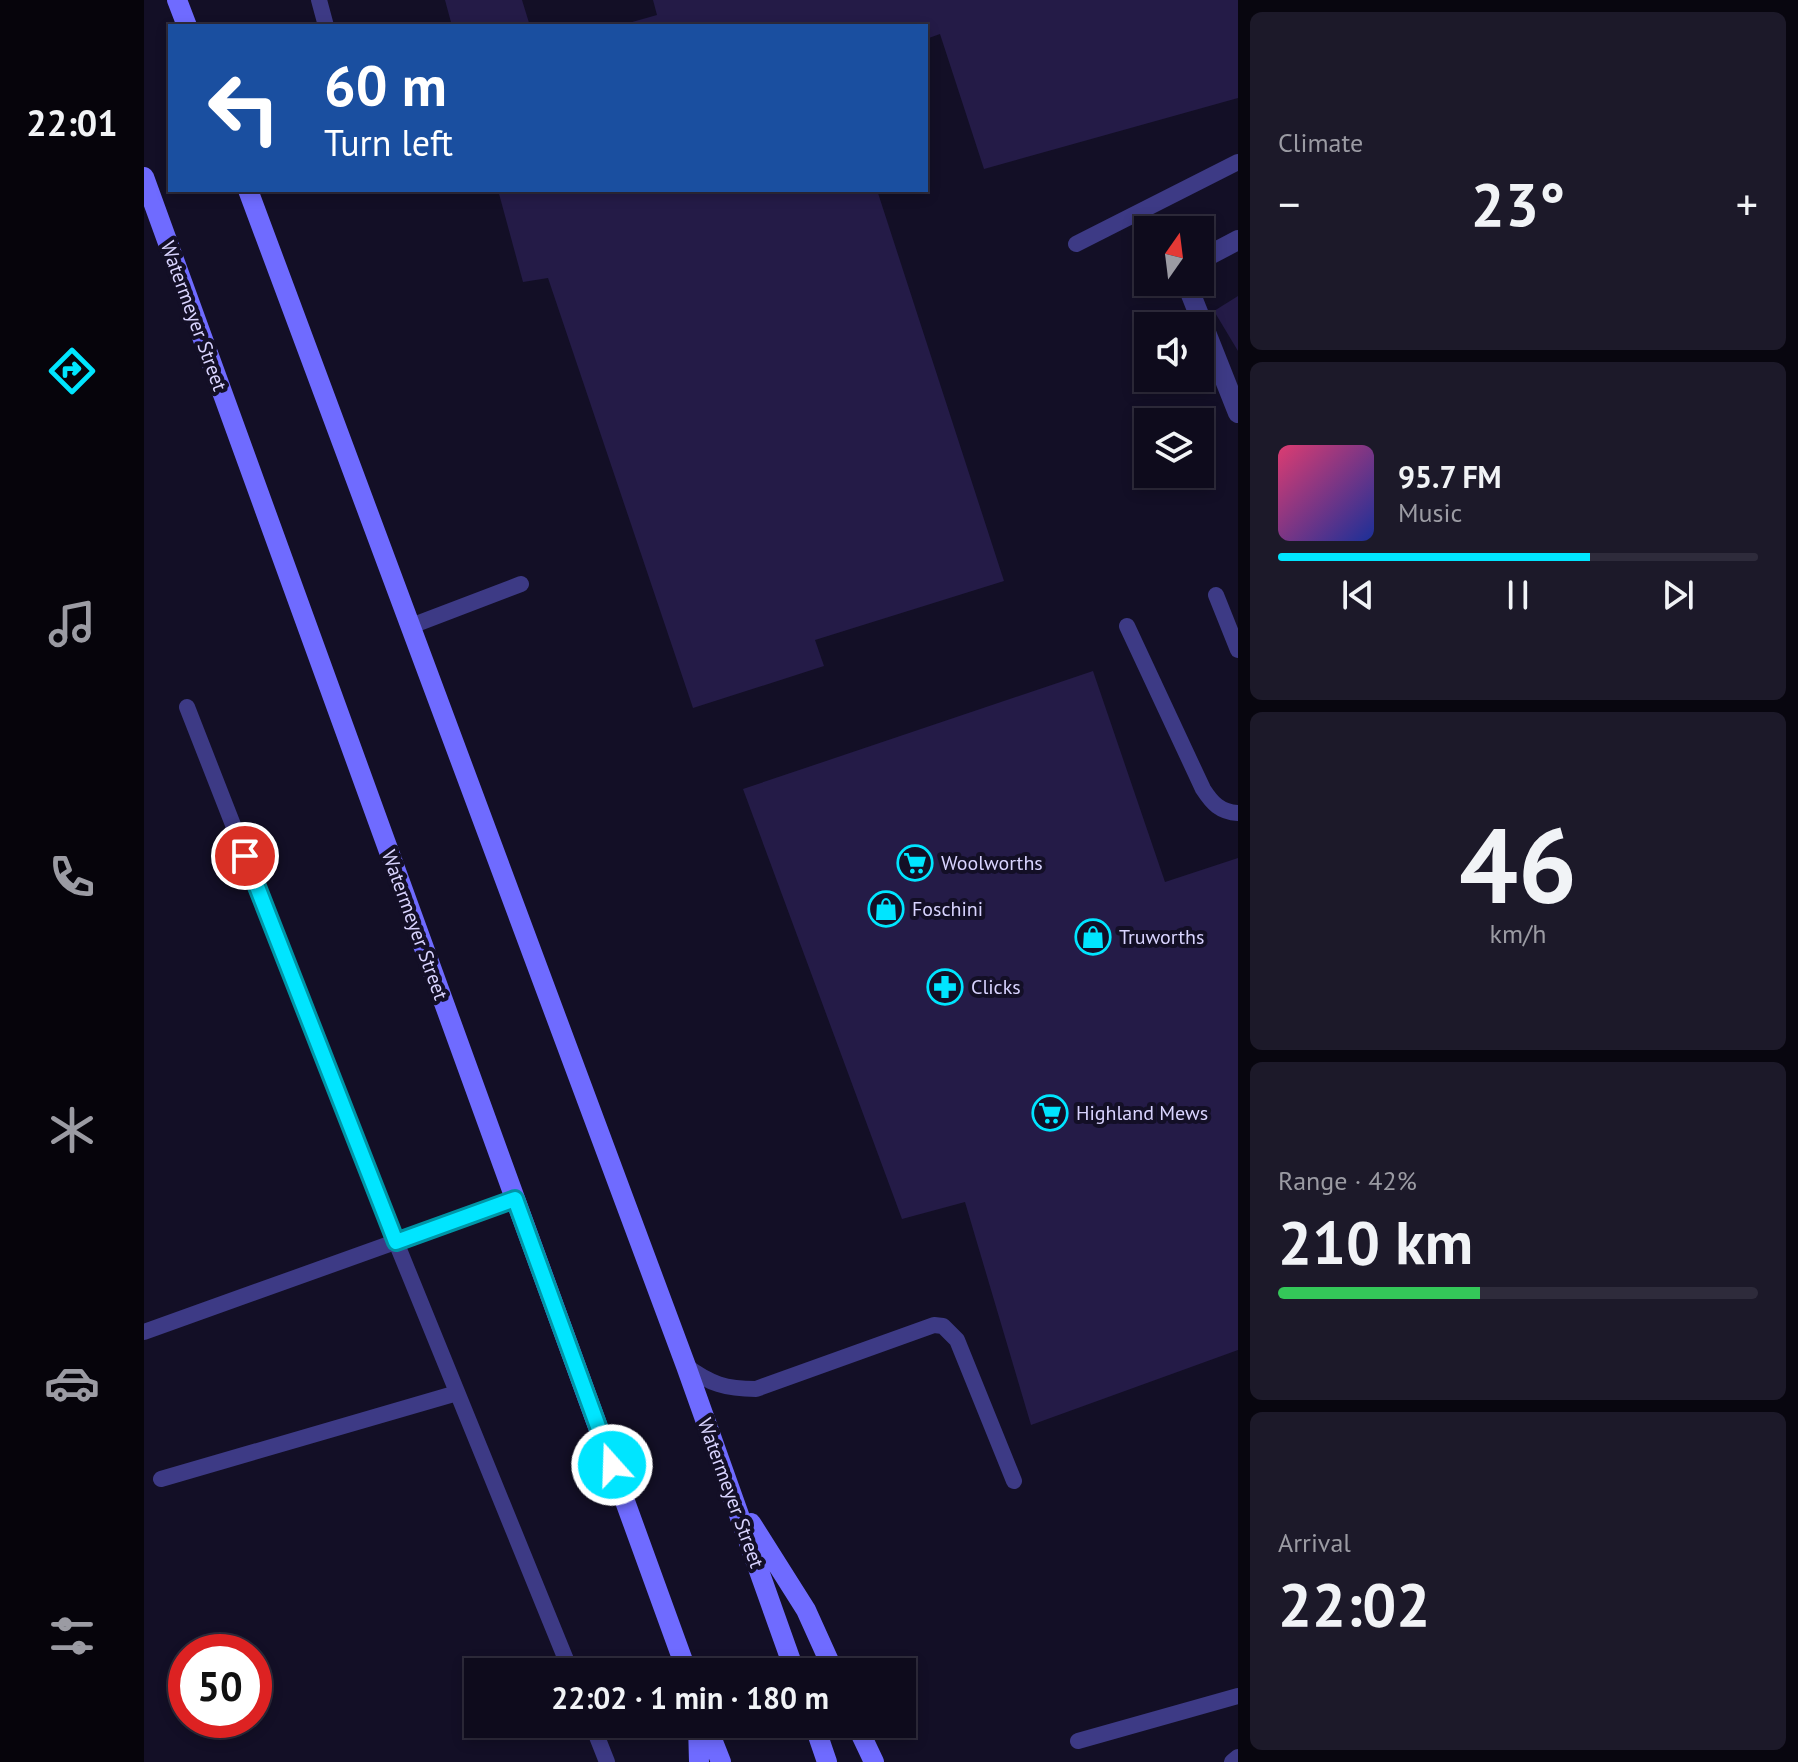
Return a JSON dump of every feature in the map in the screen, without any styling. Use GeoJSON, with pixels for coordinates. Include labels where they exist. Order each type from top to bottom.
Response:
{"type":"FeatureCollection","features":[{"type":"Feature","properties":{"kind":"main road"},"geometry":{"type":"LineString","coordinates":[[177,0],[186,24]]}},
{"type":"Feature","properties":{"kind":"main road","name":"Watermeyer Street"},"geometry":{"type":"LineString","coordinates":[[144,177],[682,1658]]}},
{"type":"Feature","properties":{"kind":"main road","name":"Watermeyer Street"},"geometry":{"type":"LineString","coordinates":[[249,192],[686,1366],[790,1658]]}},
{"type":"Feature","properties":{"kind":"main road"},"geometry":{"type":"LineString","coordinates":[[730,1489],[806,1610],[828,1658]]}},
{"type":"Feature","properties":{"kind":"main road"},"geometry":{"type":"LineString","coordinates":[[698,1738],[699,1762]]}},
{"type":"Feature","properties":{"kind":"main road"},"geometry":{"type":"LineString","coordinates":[[712,1738],[721,1762]]}},
{"type":"Feature","properties":{"kind":"main road"},"geometry":{"type":"LineString","coordinates":[[819,1738],[827,1762]]}},
{"type":"Feature","properties":{"kind":"main road"},"geometry":{"type":"LineString","coordinates":[[863,1738],[874,1762]]}},
{"type":"Feature","properties":{"kind":"street"},"geometry":{"type":"LineString","coordinates":[[1214,253],[1238,240]]}},
{"type":"Feature","properties":{"kind":"street"},"geometry":{"type":"LineString","coordinates":[[1192,296],[1238,413]]}},
{"type":"Feature","properties":{"kind":"lane"},"geometry":{"type":"LineString","coordinates":[[319,0],[325,24]]}},
{"type":"Feature","properties":{"kind":"lane"},"geometry":{"type":"LineString","coordinates":[[1076,244],[1238,162]]}},
{"type":"Feature","properties":{"kind":"lane"},"geometry":{"type":"LineString","coordinates":[[411,626],[521,584]]}},
{"type":"Feature","properties":{"kind":"lane"},"geometry":{"type":"LineString","coordinates":[[1216,595],[1238,650]]}},
{"type":"Feature","properties":{"kind":"lane"},"geometry":{"type":"LineString","coordinates":[[1127,626],[1203,789],[1220,809],[1238,813]]}},
{"type":"Feature","properties":{"kind":"lane"},"geometry":{"type":"LineString","coordinates":[[187,707],[396,1242],[565,1658]]}},
{"type":"Feature","properties":{"kind":"lane"},"geometry":{"type":"LineString","coordinates":[[144,1332],[515,1199]]}},
{"type":"Feature","properties":{"kind":"lane"},"geometry":{"type":"LineString","coordinates":[[686,1366],[702,1379],[735,1389],[756,1389],[934,1325],[943,1326],[957,1340],[1014,1481]]}},
{"type":"Feature","properties":{"kind":"lane"},"geometry":{"type":"LineString","coordinates":[[161,1479],[457,1393]]}},
{"type":"Feature","properties":{"kind":"lane"},"geometry":{"type":"LineString","coordinates":[[1078,1741],[1238,1696]]}},
{"type":"Feature","properties":{"kind":"lane"},"geometry":{"type":"LineString","coordinates":[[598,1738],[607,1762]]}},
{"type":"Feature","properties":{"kind":"lane"},"geometry":{"type":"LineString","coordinates":[[1232,1762],[1238,1757]]}},
{"type":"Feature","properties":{"kind":"building"},"geometry":{"type":"Polygon","coordinates":[[[445,0],[522,0],[529,24],[451,24],[445,0]]]}},
{"type":"Feature","properties":{"kind":"building"},"geometry":{"type":"Polygon","coordinates":[[[653,0],[1238,0],[1238,98],[984,169],[940,34],[928,38],[928,24],[625,24],[657,15],[653,0]]]}},
{"type":"Feature","properties":{"kind":"building"},"geometry":{"type":"Polygon","coordinates":[[[499,192],[878,192],[1004,581],[815,640],[824,666],[693,708],[548,278],[523,282],[499,192]]]}},
{"type":"Feature","properties":{"kind":"building"},"geometry":{"type":"Polygon","coordinates":[[[1238,296],[1238,351],[1214,311],[1238,296]]]}},
{"type":"Feature","properties":{"kind":"building","name":"Highland Mews"},"geometry":{"type":"Polygon","coordinates":[[[1093,671],[1165,882],[1238,858],[1238,1350],[1031,1425],[965,1202],[902,1219],[743,789],[1093,671]]]}},
{"type":"Feature","properties":{"kind":"place","name":"Woolworths"},"geometry":{"type":"Point","coordinates":[915,863]}},
{"type":"Feature","properties":{"kind":"place","name":"Foschini"},"geometry":{"type":"Point","coordinates":[886,909]}},
{"type":"Feature","properties":{"kind":"place","name":"Truworths"},"geometry":{"type":"Point","coordinates":[1093,937]}},
{"type":"Feature","properties":{"kind":"place","name":"Clicks"},"geometry":{"type":"Point","coordinates":[945,987]}},
{"type":"Feature","properties":{"kind":"place","name":"Highland Mews"},"geometry":{"type":"Point","coordinates":[1050,1113]}},
{"type":"Feature","properties":{"kind":"route"},"geometry":{"type":"LineString","coordinates":[[245,856],[396,1242],[515,1199],[612,1465]]}}]}
